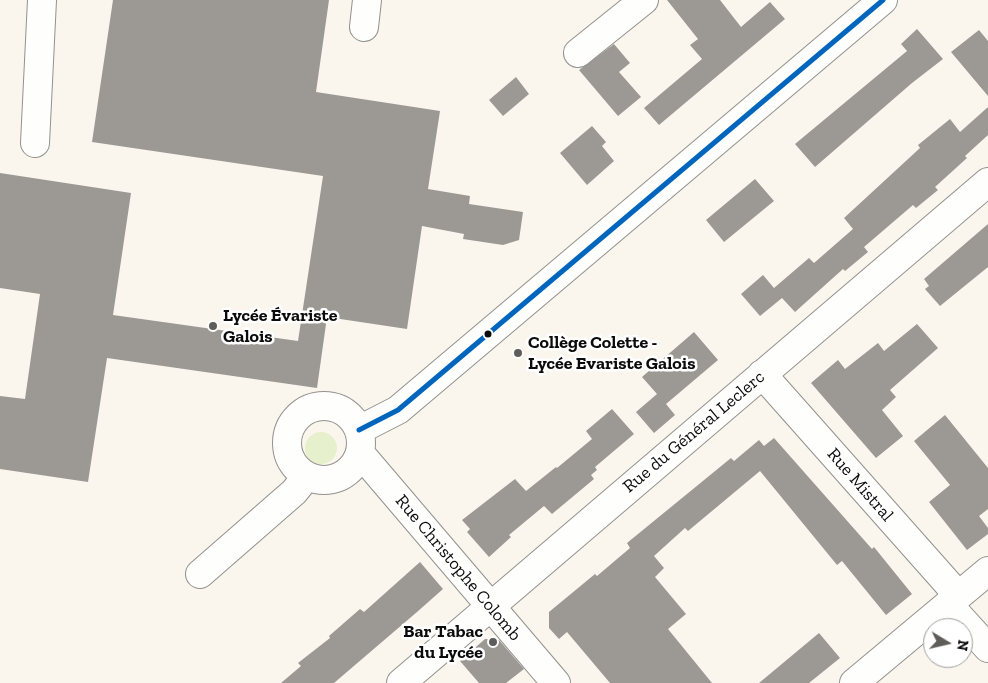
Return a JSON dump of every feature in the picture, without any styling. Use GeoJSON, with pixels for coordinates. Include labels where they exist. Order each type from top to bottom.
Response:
{"type":"FeatureCollection","features":[{"type":"Feature","properties":{"kind":"street"},"geometry":{"type":"LineString","coordinates":[[34,143],[42,0]]}},
{"type":"Feature","properties":{"kind":"street"},"geometry":{"type":"LineString","coordinates":[[364,27],[367,0]]}},
{"type":"Feature","properties":{"kind":"street"},"geometry":{"type":"LineString","coordinates":[[578,53],[644,0]]}},
{"type":"Feature","properties":{"kind":"street"},"geometry":{"type":"LineString","coordinates":[[359,441],[883,0]]}},
{"type":"Feature","properties":{"kind":"street","name":"Rue du Général Leclerc"},"geometry":{"type":"LineString","coordinates":[[401,683],[988,182]]}},
{"type":"Feature","properties":{"kind":"street","name":"Rue Mistral"},"geometry":{"type":"LineString","coordinates":[[762,374],[953,600],[988,648]]}},
{"type":"Feature","properties":{"kind":"street"},"geometry":{"type":"LineString","coordinates":[[322,406],[333,407],[344,412],[353,420],[359,441],[356,463],[339,477],[328,480],[307,476],[294,464],[288,448],[290,430],[300,415],[310,409],[322,406]]}},
{"type":"Feature","properties":{"kind":"street","name":"Rue Christophe Colomb"},"geometry":{"type":"LineString","coordinates":[[359,441],[490,606],[556,683]]}},
{"type":"Feature","properties":{"kind":"street"},"geometry":{"type":"LineString","coordinates":[[200,574],[294,492],[307,476]]}},
{"type":"Feature","properties":{"kind":"street"},"geometry":{"type":"LineString","coordinates":[[854,683],[988,571]]}},
{"type":"Feature","properties":{"kind":"green space"},"geometry":{"type":"Polygon","coordinates":[[[321,432],[332,437],[337,448],[332,459],[321,464],[310,459],[305,448],[310,437],[321,432]]]}},
{"type":"Feature","properties":{"kind":"building"},"geometry":{"type":"Polygon","coordinates":[[[113,0],[329,0],[316,92],[440,111],[428,189],[470,196],[469,204],[523,212],[519,240],[503,245],[463,239],[464,234],[422,226],[407,329],[327,317],[317,388],[107,358],[88,482],[0,469],[0,396],[25,399],[40,294],[0,288],[0,173],[131,193],[113,315],[298,341],[323,176],[92,142],[113,0]]]}},
{"type":"Feature","properties":{"kind":"building"},"geometry":{"type":"Polygon","coordinates":[[[667,0],[720,0],[741,27],[770,2],[785,19],[659,125],[644,108],[702,59],[690,45],[698,39],[667,0]]]}},
{"type":"Feature","properties":{"kind":"building"},"geometry":{"type":"Polygon","coordinates":[[[917,29],[943,59],[912,83],[815,167],[795,144],[907,51],[901,44],[917,29]]]}},
{"type":"Feature","properties":{"kind":"building"},"geometry":{"type":"Polygon","coordinates":[[[979,30],[988,41],[988,96],[951,52],[979,30]]]}},
{"type":"Feature","properties":{"kind":"building"},"geometry":{"type":"Polygon","coordinates":[[[614,44],[630,63],[619,72],[641,97],[618,116],[579,70],[614,44]]]}},
{"type":"Feature","properties":{"kind":"building"},"geometry":{"type":"Polygon","coordinates":[[[516,77],[529,94],[503,116],[489,100],[516,77]]]}},
{"type":"Feature","properties":{"kind":"building"},"geometry":{"type":"Polygon","coordinates":[[[988,107],[988,135],[965,156],[967,158],[935,187],[938,190],[916,208],[913,205],[864,247],[868,252],[845,271],[843,269],[795,312],[782,298],[760,316],[741,294],[763,275],[774,288],[809,258],[814,263],[853,229],[844,218],[920,148],[918,145],[950,119],[960,132],[988,107]]]}},
{"type":"Feature","properties":{"kind":"building"},"geometry":{"type":"Polygon","coordinates":[[[592,126],[606,142],[602,146],[614,161],[587,185],[560,153],[592,126]]]}},
{"type":"Feature","properties":{"kind":"building"},"geometry":{"type":"Polygon","coordinates":[[[755,179],[774,201],[724,242],[706,220],[755,179]]]}},
{"type":"Feature","properties":{"kind":"building"},"geometry":{"type":"Polygon","coordinates":[[[988,224],[988,267],[940,306],[925,289],[929,286],[924,279],[988,224]]]}},
{"type":"Feature","properties":{"kind":"building"},"geometry":{"type":"Polygon","coordinates":[[[917,324],[938,348],[890,390],[896,397],[882,410],[903,436],[876,458],[811,383],[838,360],[845,369],[878,343],[884,351],[917,324]]]}},
{"type":"Feature","properties":{"kind":"building"},"geometry":{"type":"Polygon","coordinates":[[[694,332],[718,360],[666,404],[675,415],[654,433],[636,412],[657,394],[642,377],[694,332]]]}},
{"type":"Feature","properties":{"kind":"building"},"geometry":{"type":"Polygon","coordinates":[[[612,409],[634,434],[595,467],[597,470],[591,475],[594,479],[552,514],[544,506],[509,535],[511,537],[489,557],[467,532],[470,529],[462,520],[515,479],[526,491],[592,439],[586,431],[612,409]]]}},
{"type":"Feature","properties":{"kind":"building"},"geometry":{"type":"Polygon","coordinates":[[[945,415],[988,468],[988,509],[979,516],[988,528],[988,534],[967,550],[929,502],[950,485],[914,441],[945,415]]]}},
{"type":"Feature","properties":{"kind":"building"},"geometry":{"type":"Polygon","coordinates":[[[774,438],[872,549],[874,547],[912,594],[886,615],[842,561],[837,565],[760,471],[688,531],[685,528],[654,556],[664,568],[655,577],[686,614],[668,629],[712,683],[610,683],[567,632],[559,639],[549,628],[549,612],[595,574],[597,576],[630,548],[627,543],[731,458],[734,461],[759,440],[764,446],[774,438]]]}},
{"type":"Feature","properties":{"kind":"building"},"geometry":{"type":"Polygon","coordinates":[[[420,562],[443,589],[417,612],[334,683],[281,683],[301,666],[298,663],[330,638],[329,636],[360,609],[364,612],[420,562]]]}},
{"type":"Feature","properties":{"kind":"building"},"geometry":{"type":"Polygon","coordinates":[[[819,633],[840,658],[809,683],[759,683],[819,633]]]}},
{"type":"Feature","properties":{"kind":"building"},"geometry":{"type":"Polygon","coordinates":[[[485,639],[499,640],[524,669],[506,683],[479,683],[460,661],[485,639]]]}},
{"type":"Feature","properties":{"kind":"transit line"},"geometry":{"type":"LineString","coordinates":[[359,430],[398,410],[883,0]]}},
{"type":"Feature","properties":{"kind":"place","name":"Lycée Évariste Galois"},"geometry":{"type":"Point","coordinates":[213,326]}},
{"type":"Feature","properties":{"kind":"place","name":"Collège Colette - Lycée Evariste Galois"},"geometry":{"type":"Point","coordinates":[518,353]}},
{"type":"Feature","properties":{"kind":"place","name":"Bar Tabac du Lycée"},"geometry":{"type":"Point","coordinates":[493,642]}}]}
